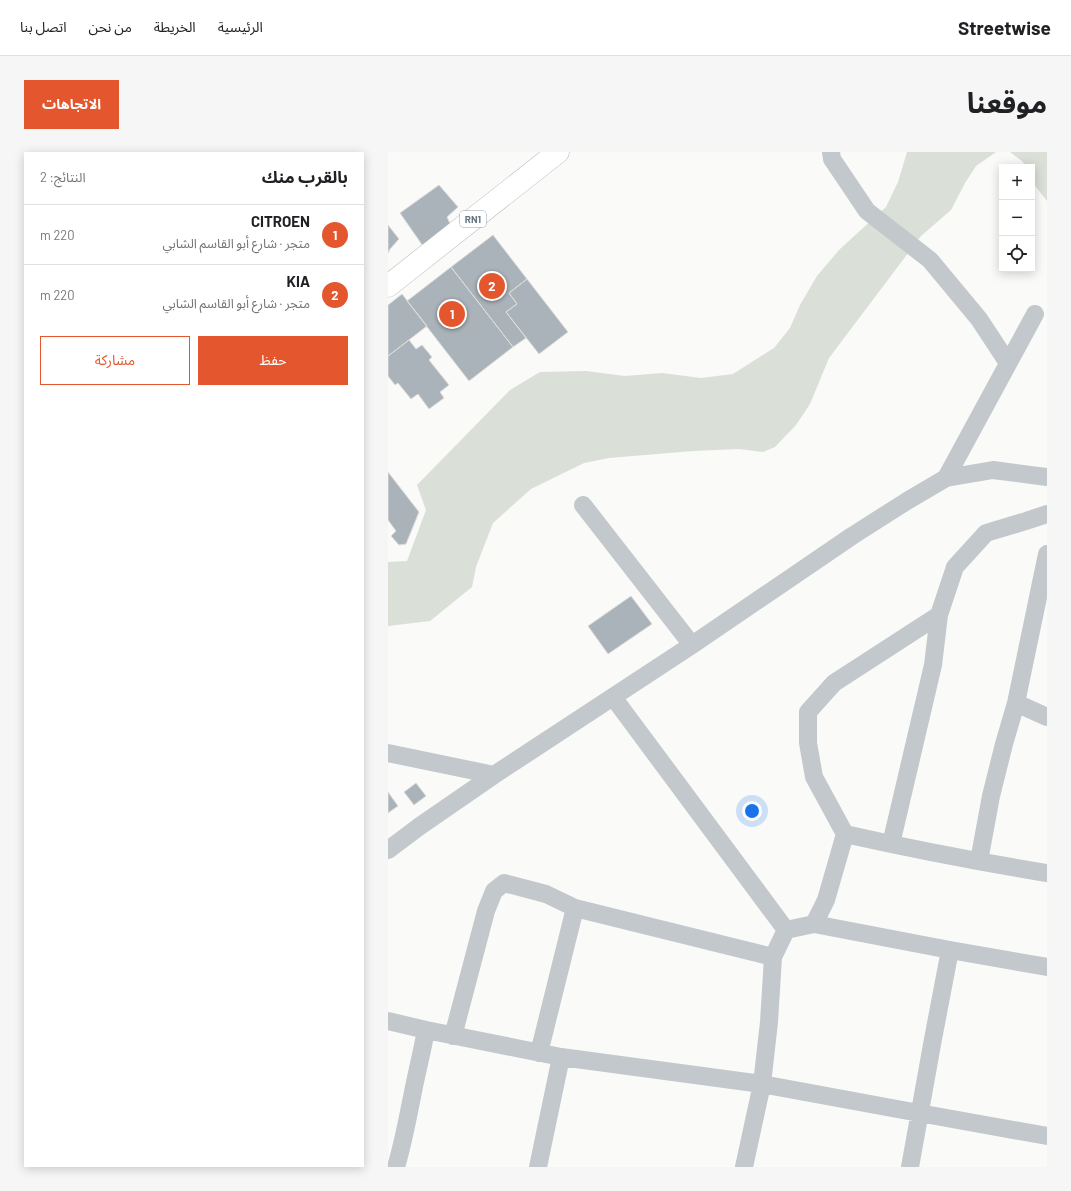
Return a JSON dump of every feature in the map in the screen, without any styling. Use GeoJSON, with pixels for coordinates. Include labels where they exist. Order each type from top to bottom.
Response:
{"type":"FeatureCollection","features":[{"type":"Feature","properties":{"kind":"main road","name":"RN1"},"geometry":{"type":"LineString","coordinates":[[388,286],[558,152]]}},
{"type":"Feature","properties":{"kind":"street"},"geometry":{"type":"LineString","coordinates":[[831,152],[832,159],[867,211],[930,260],[979,319],[1008,363]]}},
{"type":"Feature","properties":{"kind":"street"},"geometry":{"type":"LineString","coordinates":[[946,478],[1035,314]]}},
{"type":"Feature","properties":{"kind":"street"},"geometry":{"type":"LineString","coordinates":[[388,850],[494,775],[692,645],[852,536],[946,478],[993,470],[1047,476]]}},
{"type":"Feature","properties":{"kind":"street"},"geometry":{"type":"LineString","coordinates":[[583,505],[692,645]]}},
{"type":"Feature","properties":{"kind":"street"},"geometry":{"type":"LineString","coordinates":[[891,844],[933,665],[939,616],[955,567],[986,532],[1047,514]]}},
{"type":"Feature","properties":{"kind":"street"},"geometry":{"type":"LineString","coordinates":[[979,862],[991,796],[1016,703],[1047,554]]}},
{"type":"Feature","properties":{"kind":"street"},"geometry":{"type":"LineString","coordinates":[[814,924],[826,900],[845,834],[814,777],[808,743],[808,712],[834,683],[939,616]]}},
{"type":"Feature","properties":{"kind":"street"},"geometry":{"type":"LineString","coordinates":[[613,697],[786,930]]}},
{"type":"Feature","properties":{"kind":"street"},"geometry":{"type":"LineString","coordinates":[[1016,703],[1047,717]]}},
{"type":"Feature","properties":{"kind":"street"},"geometry":{"type":"LineString","coordinates":[[388,753],[494,775]]}},
{"type":"Feature","properties":{"kind":"street"},"geometry":{"type":"LineString","coordinates":[[845,834],[979,862],[1047,873]]}},
{"type":"Feature","properties":{"kind":"street"},"geometry":{"type":"LineString","coordinates":[[453,1036],[486,911],[494,891],[504,883],[546,894],[575,908],[773,958]]}},
{"type":"Feature","properties":{"kind":"street"},"geometry":{"type":"LineString","coordinates":[[539,1053],[575,908]]}},
{"type":"Feature","properties":{"kind":"street"},"geometry":{"type":"LineString","coordinates":[[786,930],[814,924],[1047,967]]}},
{"type":"Feature","properties":{"kind":"street"},"geometry":{"type":"LineString","coordinates":[[744,1167],[762,1084],[770,1022],[773,958],[786,930]]}},
{"type":"Feature","properties":{"kind":"street"},"geometry":{"type":"LineString","coordinates":[[910,1167],[950,950]]}},
{"type":"Feature","properties":{"kind":"street"},"geometry":{"type":"LineString","coordinates":[[388,1021],[453,1036],[561,1057],[762,1084],[1047,1136]]}},
{"type":"Feature","properties":{"kind":"street"},"geometry":{"type":"LineString","coordinates":[[396,1167],[402,1149],[426,1030]]}},
{"type":"Feature","properties":{"kind":"street"},"geometry":{"type":"LineString","coordinates":[[538,1167],[561,1057]]}},
{"type":"Feature","properties":{"kind":"shaded area"},"geometry":{"type":"Polygon","coordinates":[[[907,152],[996,152],[976,166],[951,210],[921,236],[829,358],[810,404],[796,425],[775,447],[763,452],[739,449],[693,451],[609,458],[584,463],[531,489],[493,523],[476,567],[472,587],[430,621],[388,626],[388,562],[407,561],[426,510],[417,485],[510,390],[540,372],[586,371],[625,376],[662,373],[701,378],[733,374],[774,348],[790,328],[800,305],[817,276],[840,249],[886,207],[898,182],[907,152]]]}},
{"type":"Feature","properties":{"kind":"shaded area"},"geometry":{"type":"Polygon","coordinates":[[[1010,152],[1047,152],[1047,201],[1035,186],[1035,164],[1024,164],[1010,152]]]}},
{"type":"Feature","properties":{"kind":"building"},"geometry":{"type":"Polygon","coordinates":[[[439,185],[458,207],[447,217],[452,228],[425,249],[400,213],[439,185]]]}},
{"type":"Feature","properties":{"kind":"building"},"geometry":{"type":"Polygon","coordinates":[[[388,225],[399,239],[388,253],[388,225]]]}},
{"type":"Feature","properties":{"kind":"building"},"geometry":{"type":"Polygon","coordinates":[[[493,235],[527,279],[509,293],[517,304],[506,312],[526,338],[513,347],[451,267],[493,235]]]}},
{"type":"Feature","properties":{"kind":"building"},"geometry":{"type":"Polygon","coordinates":[[[451,267],[513,347],[469,381],[407,301],[451,267]]]}},
{"type":"Feature","properties":{"kind":"building"},"geometry":{"type":"Polygon","coordinates":[[[527,279],[568,332],[539,354],[506,312],[517,304],[509,293],[527,279]]]}},
{"type":"Feature","properties":{"kind":"building"},"geometry":{"type":"Polygon","coordinates":[[[402,294],[427,326],[388,356],[388,305],[402,294]]]}},
{"type":"Feature","properties":{"kind":"building"},"geometry":{"type":"Polygon","coordinates":[[[409,340],[416,349],[422,345],[432,357],[429,360],[449,385],[440,392],[444,398],[429,409],[418,394],[411,399],[398,383],[395,385],[388,376],[388,356],[409,340]]]}},
{"type":"Feature","properties":{"kind":"building"},"geometry":{"type":"Polygon","coordinates":[[[388,472],[419,512],[406,544],[399,545],[391,536],[396,531],[388,520],[388,472]]]}},
{"type":"Feature","properties":{"kind":"building"},"geometry":{"type":"Polygon","coordinates":[[[631,596],[652,624],[608,654],[588,626],[631,596]]]}},
{"type":"Feature","properties":{"kind":"building"},"geometry":{"type":"Polygon","coordinates":[[[416,783],[426,796],[414,805],[404,792],[416,783]]]}},
{"type":"Feature","properties":{"kind":"building"},"geometry":{"type":"Polygon","coordinates":[[[388,792],[398,806],[388,813],[388,792]]]}},
{"type":"Feature","properties":{"kind":"place","name":"KIA"},"geometry":{"type":"Point","coordinates":[492,286]}},
{"type":"Feature","properties":{"kind":"place","name":"CITROEN"},"geometry":{"type":"Point","coordinates":[452,314]}}]}
